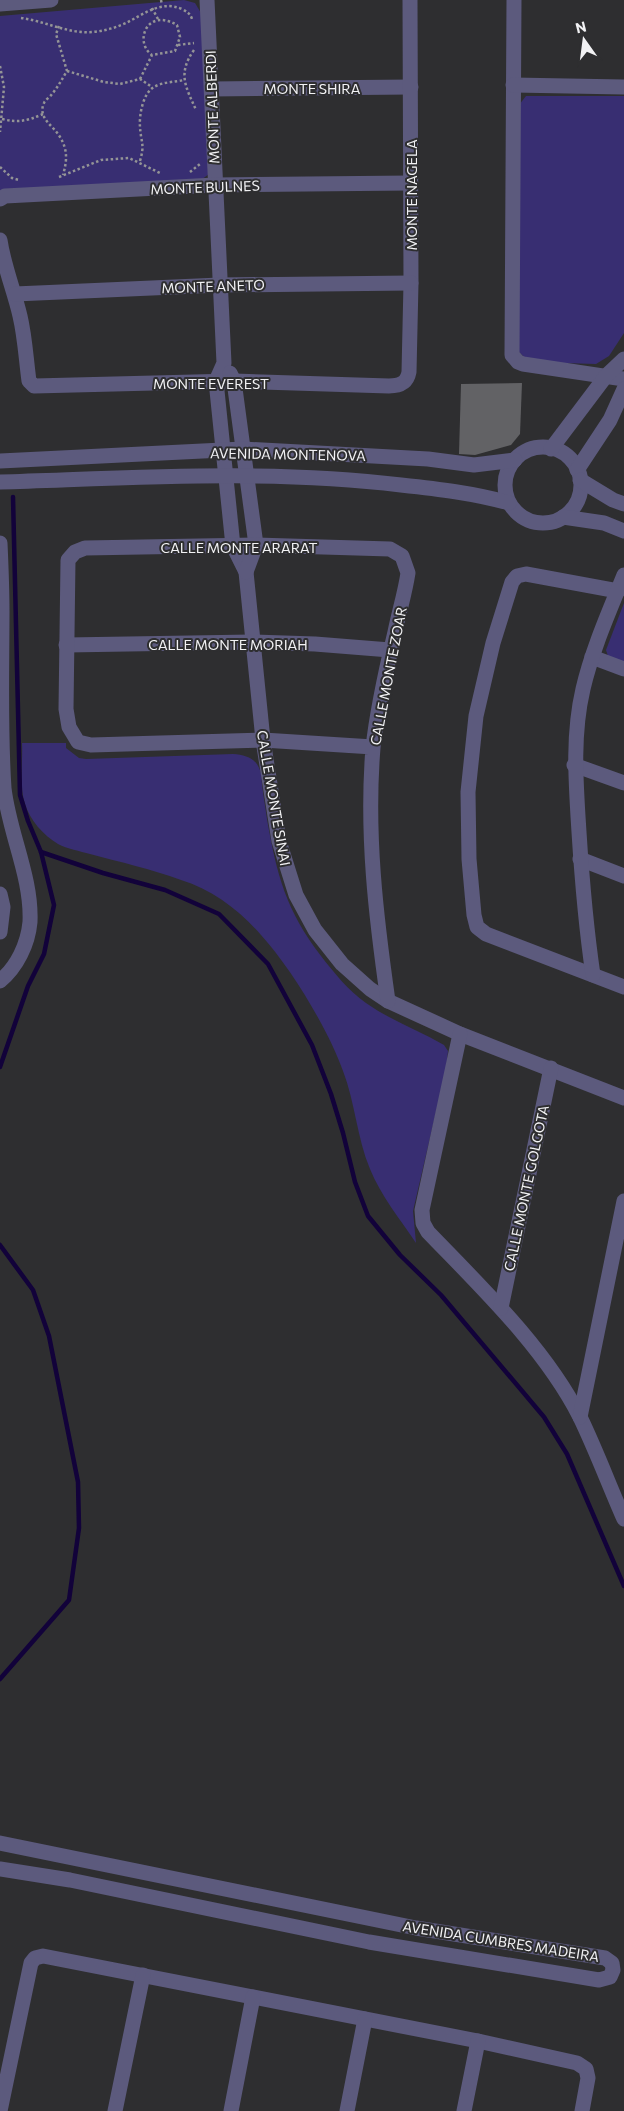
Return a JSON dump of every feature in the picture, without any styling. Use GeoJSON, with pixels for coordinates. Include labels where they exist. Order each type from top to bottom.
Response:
{"type":"FeatureCollection","features":[{"type":"Feature","properties":{"kind":"street"},"geometry":{"type":"LineString","coordinates":[[0,4],[51,0]]}},
{"type":"Feature","properties":{"kind":"street","name":"MONTE ALBERDI"},"geometry":{"type":"LineString","coordinates":[[207,0],[224,363]]}},
{"type":"Feature","properties":{"kind":"street","name":"MONTE NAGELA"},"geometry":{"type":"LineString","coordinates":[[399,385],[406,380],[409,372],[411,284],[410,0]]}},
{"type":"Feature","properties":{"kind":"street"},"geometry":{"type":"LineString","coordinates":[[514,0],[512,355],[518,362],[523,364],[624,379]]}},
{"type":"Feature","properties":{"kind":"street"},"geometry":{"type":"LineString","coordinates":[[513,85],[624,87]]}},
{"type":"Feature","properties":{"kind":"street","name":"MONTE SHIRA"},"geometry":{"type":"LineString","coordinates":[[212,89],[411,87]]}},
{"type":"Feature","properties":{"kind":"street","name":"MONTE BULNES"},"geometry":{"type":"LineString","coordinates":[[0,198],[5,196],[216,185],[411,183]]}},
{"type":"Feature","properties":{"kind":"street"},"geometry":{"type":"LineString","coordinates":[[0,240],[4,263],[15,294]]}},
{"type":"Feature","properties":{"kind":"street","name":"MONTE ANETO"},"geometry":{"type":"LineString","coordinates":[[15,294],[220,285],[411,284]]}},
{"type":"Feature","properties":{"kind":"street","name":"MONTE EVEREST"},"geometry":{"type":"LineString","coordinates":[[15,294],[24,335],[28,378],[34,386],[216,381],[399,385]]}},
{"type":"Feature","properties":{"kind":"street"},"geometry":{"type":"LineString","coordinates":[[551,449],[606,376],[624,359]]}},
{"type":"Feature","properties":{"kind":"street"},"geometry":{"type":"LineString","coordinates":[[224,363],[234,381],[256,545],[246,572]]}},
{"type":"Feature","properties":{"kind":"street"},"geometry":{"type":"LineString","coordinates":[[224,363],[216,381],[225,476],[233,546],[246,572]]}},
{"type":"Feature","properties":{"kind":"street"},"geometry":{"type":"LineString","coordinates":[[624,389],[610,420],[579,475],[580,491],[577,501],[563,517],[548,522],[533,522],[523,518],[509,503],[505,492],[505,480],[508,469],[515,460],[532,449],[551,449],[566,456],[579,475],[613,500],[624,504]]}},
{"type":"Feature","properties":{"kind":"street","name":"AVENIDA MONTENOVA"},"geometry":{"type":"LineString","coordinates":[[0,461],[244,449],[428,459],[474,465],[515,460]]}},
{"type":"Feature","properties":{"kind":"street","name":"AVENIDA MONTENOVA"},"geometry":{"type":"LineString","coordinates":[[0,482],[247,475],[353,479],[474,493],[509,503]]}},
{"type":"Feature","properties":{"kind":"street"},"geometry":{"type":"LineString","coordinates":[[563,517],[604,523],[624,531]]}},
{"type":"Feature","properties":{"kind":"street"},"geometry":{"type":"LineString","coordinates":[[0,542],[4,788],[8,814],[29,900],[30,923],[26,941],[18,961],[0,981]]}},
{"type":"Feature","properties":{"kind":"street","name":"CALLE MONTE ARARAT"},"geometry":{"type":"LineString","coordinates":[[66,645],[67,565],[71,556],[85,548],[256,545],[390,550],[399,553],[405,561]]}},
{"type":"Feature","properties":{"kind":"street","name":"CALLE MONTE ZOAR"},"geometry":{"type":"LineString","coordinates":[[388,1001],[372,865],[373,747],[390,650],[407,582],[408,572],[405,561]]}},
{"type":"Feature","properties":{"kind":"street","name":"CALLE MONTE SINAI"},"geometry":{"type":"LineString","coordinates":[[246,572],[263,740],[279,841],[296,895],[316,930],[342,964],[370,989],[388,1001],[460,1034],[624,1098]]}},
{"type":"Feature","properties":{"kind":"street"},"geometry":{"type":"LineString","coordinates":[[618,591],[526,574],[517,576],[512,582],[493,643],[476,716],[468,792],[469,859],[474,915],[477,927],[486,934],[624,987]]}},
{"type":"Feature","properties":{"kind":"street"},"geometry":{"type":"LineString","coordinates":[[593,975],[585,921],[574,765],[583,690],[592,657],[624,575]]}},
{"type":"Feature","properties":{"kind":"street","name":"CALLE MONTE MORIAH"},"geometry":{"type":"LineString","coordinates":[[66,645],[252,642],[315,644],[390,650]]}},
{"type":"Feature","properties":{"kind":"street"},"geometry":{"type":"LineString","coordinates":[[66,645],[67,719],[72,733],[78,742],[91,745],[263,740],[373,747]]}},
{"type":"Feature","properties":{"kind":"street"},"geometry":{"type":"LineString","coordinates":[[592,657],[624,669]]}},
{"type":"Feature","properties":{"kind":"street"},"geometry":{"type":"LineString","coordinates":[[574,765],[624,783]]}},
{"type":"Feature","properties":{"kind":"street"},"geometry":{"type":"LineString","coordinates":[[580,859],[624,876]]}},
{"type":"Feature","properties":{"kind":"street"},"geometry":{"type":"LineString","coordinates":[[0,894],[2,907],[0,932]]}},
{"type":"Feature","properties":{"kind":"street"},"geometry":{"type":"LineString","coordinates":[[460,1034],[422,1210],[423,1223],[428,1232],[501,1308],[536,1352],[580,1417],[624,1519]]}},
{"type":"Feature","properties":{"kind":"street","name":"CALLE MONTE GOLGOTA"},"geometry":{"type":"LineString","coordinates":[[501,1308],[551,1068]]}},
{"type":"Feature","properties":{"kind":"street"},"geometry":{"type":"LineString","coordinates":[[580,1417],[624,1201]]}},
{"type":"Feature","properties":{"kind":"street","name":"AVENIDA CUMBRES MADEIRA"},"geometry":{"type":"LineString","coordinates":[[0,1843],[416,1928],[605,1958],[612,1963],[613,1970],[610,1977],[599,1980],[369,1942],[70,1880],[0,1869]]}},
{"type":"Feature","properties":{"kind":"street"},"geometry":{"type":"LineString","coordinates":[[0,2111],[30,1963],[36,1958],[52,1957],[478,2041],[577,2063],[586,2069],[588,2078],[582,2111]]}},
{"type":"Feature","properties":{"kind":"street"},"geometry":{"type":"LineString","coordinates":[[115,2111],[143,1975]]}},
{"type":"Feature","properties":{"kind":"street"},"geometry":{"type":"LineString","coordinates":[[231,2111],[253,1997]]}},
{"type":"Feature","properties":{"kind":"street"},"geometry":{"type":"LineString","coordinates":[[347,2111],[365,2019]]}},
{"type":"Feature","properties":{"kind":"street"},"geometry":{"type":"LineString","coordinates":[[464,2111],[478,2041]]}},
{"type":"Feature","properties":{"kind":"path"},"geometry":{"type":"LineString","coordinates":[[161,0],[162,5]]}},
{"type":"Feature","properties":{"kind":"path"},"geometry":{"type":"LineString","coordinates":[[15,18],[59,26],[73,31],[91,32],[107,30],[126,23],[144,11],[162,5],[176,6],[190,14],[193,21]]}},
{"type":"Feature","properties":{"kind":"path"},"geometry":{"type":"LineString","coordinates":[[152,8],[158,19]]}},
{"type":"Feature","properties":{"kind":"path"},"geometry":{"type":"LineString","coordinates":[[158,19],[168,19],[177,25],[180,37],[178,45],[175,51],[152,55],[148,52],[145,44],[144,32],[150,22],[158,19]]}},
{"type":"Feature","properties":{"kind":"path"},"geometry":{"type":"LineString","coordinates":[[59,26],[56,34],[67,71],[60,84],[44,103],[43,114],[47,122],[60,136],[66,150],[67,163],[63,176]]}},
{"type":"Feature","properties":{"kind":"path"},"geometry":{"type":"LineString","coordinates":[[197,37],[197,46],[190,56],[184,72],[184,80],[198,117]]}},
{"type":"Feature","properties":{"kind":"path"},"geometry":{"type":"LineString","coordinates":[[178,45],[185,46],[197,42]]}},
{"type":"Feature","properties":{"kind":"path"},"geometry":{"type":"LineString","coordinates":[[67,71],[104,82],[120,84],[140,79],[152,55]]}},
{"type":"Feature","properties":{"kind":"path"},"geometry":{"type":"LineString","coordinates":[[0,66],[4,87],[0,132]]}},
{"type":"Feature","properties":{"kind":"path"},"geometry":{"type":"LineString","coordinates":[[140,79],[152,88]]}},
{"type":"Feature","properties":{"kind":"path"},"geometry":{"type":"LineString","coordinates":[[140,161],[144,148],[140,126],[141,112],[146,95],[152,88],[184,80]]}},
{"type":"Feature","properties":{"kind":"path"},"geometry":{"type":"LineString","coordinates":[[2,118],[14,122],[26,121],[43,114]]}},
{"type":"Feature","properties":{"kind":"path"},"geometry":{"type":"LineString","coordinates":[[188,173],[200,164],[201,156]]}},
{"type":"Feature","properties":{"kind":"path"},"geometry":{"type":"LineString","coordinates":[[56,178],[101,160],[129,158],[140,161],[165,174]]}},
{"type":"Feature","properties":{"kind":"path"},"geometry":{"type":"LineString","coordinates":[[0,167],[12,178],[20,180]]}},
{"type":"Feature","properties":{"kind":"shaded area"},"geometry":{"type":"Polygon","coordinates":[[[184,0],[195,3],[201,13],[209,174],[201,180],[0,191],[0,16],[184,0]]]}},
{"type":"Feature","properties":{"kind":"shaded area"},"geometry":{"type":"Polygon","coordinates":[[[526,96],[624,96],[624,333],[609,356],[596,364],[529,362],[517,350],[519,105],[526,96]]]}},
{"type":"Feature","properties":{"kind":"shaded area"},"geometry":{"type":"Polygon","coordinates":[[[624,603],[624,662],[608,656],[606,650],[624,603]]]}},
{"type":"Feature","properties":{"kind":"shaded area"},"geometry":{"type":"Polygon","coordinates":[[[22,743],[66,743],[66,748],[79,758],[86,759],[233,754],[243,755],[255,761],[260,769],[267,819],[279,875],[291,907],[309,939],[337,975],[359,998],[385,1015],[444,1045],[448,1051],[446,1069],[413,1211],[416,1243],[374,1179],[362,1145],[347,1083],[328,1037],[308,1000],[273,949],[253,926],[234,909],[204,889],[158,872],[65,847],[47,836],[38,827],[27,810],[23,797],[22,743]]]}},
{"type":"Feature","properties":{"kind":"building"},"geometry":{"type":"Polygon","coordinates":[[[522,383],[520,434],[511,445],[475,455],[459,454],[461,384],[522,383]]]}},
{"type":"Feature","properties":{"kind":"waterway"},"geometry":{"type":"LineString","coordinates":[[0,1067],[28,986],[44,954],[54,905],[41,852],[20,795],[13,497]]}},
{"type":"Feature","properties":{"kind":"waterway"},"geometry":{"type":"LineString","coordinates":[[41,852],[103,873],[165,890],[219,914],[268,964],[312,1045],[331,1094],[355,1182],[368,1216],[400,1255],[441,1295],[544,1417],[567,1454],[624,1586]]}},
{"type":"Feature","properties":{"kind":"waterway"},"geometry":{"type":"LineString","coordinates":[[0,1245],[33,1290],[49,1336],[78,1482],[79,1528],[69,1600],[0,1679]]}}]}
